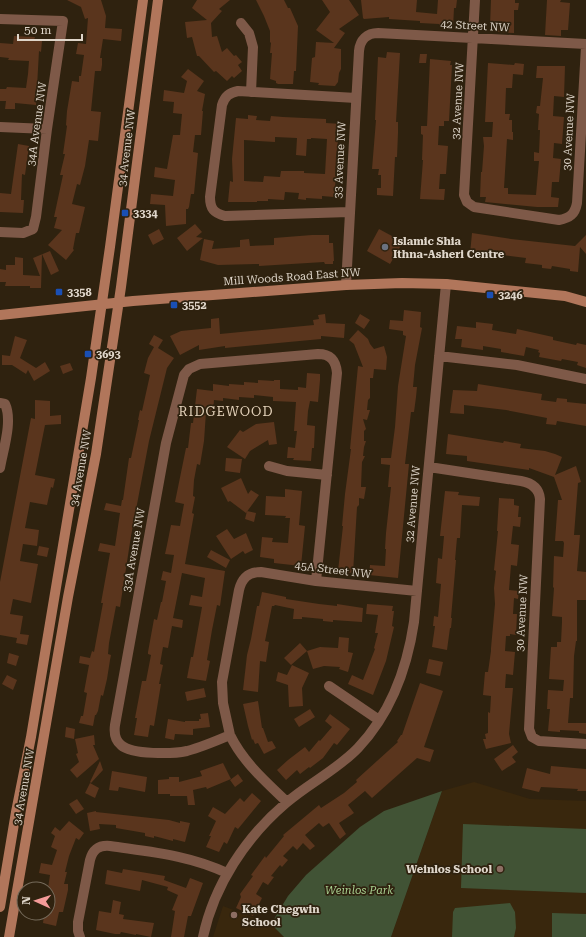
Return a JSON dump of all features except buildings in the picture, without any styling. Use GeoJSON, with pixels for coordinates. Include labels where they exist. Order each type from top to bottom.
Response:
{"type":"FeatureCollection","features":[{"type":"Feature","properties":{"kind":"main road","name":"34 Avenue NW"},"geometry":{"type":"LineString","coordinates":[[0,907],[65,540],[102,304],[143,0]]}},
{"type":"Feature","properties":{"kind":"main road","name":"34 Avenue NW"},"geometry":{"type":"LineString","coordinates":[[9,937],[68,597],[96,454],[119,302],[158,0]]}},
{"type":"Feature","properties":{"kind":"main road","name":"Mill Woods Road East NW"},"geometry":{"type":"LineString","coordinates":[[0,315],[119,302],[346,284],[446,284],[565,296],[586,302]]}},
{"type":"Feature","properties":{"kind":"street","name":"32 Avenue NW"},"geometry":{"type":"LineString","coordinates":[[475,0],[464,195],[466,202],[474,207],[552,219],[559,220],[570,217]]}},
{"type":"Feature","properties":{"kind":"street","name":"34A Avenue NW"},"geometry":{"type":"LineString","coordinates":[[0,19],[63,21],[36,217],[33,229],[23,233],[0,232]]}},
{"type":"Feature","properties":{"kind":"street"},"geometry":{"type":"LineString","coordinates":[[241,23],[249,33],[253,47],[251,92]]}},
{"type":"Feature","properties":{"kind":"street","name":"42 Street NW"},"geometry":{"type":"LineString","coordinates":[[364,38],[374,33],[586,46]]}},
{"type":"Feature","properties":{"kind":"street","name":"33 Avenue NW"},"geometry":{"type":"LineString","coordinates":[[346,284],[359,46],[364,38]]}},
{"type":"Feature","properties":{"kind":"street","name":"30 Avenue NW"},"geometry":{"type":"LineString","coordinates":[[570,217],[576,210],[577,203],[586,46]]}},
{"type":"Feature","properties":{"kind":"street"},"geometry":{"type":"LineString","coordinates":[[349,212],[231,217],[215,212],[210,205],[210,198],[222,105],[228,94],[251,92],[356,98]]}},
{"type":"Feature","properties":{"kind":"street"},"geometry":{"type":"LineString","coordinates":[[0,127],[48,129]]}},
{"type":"Feature","properties":{"kind":"street","name":"32 Avenue NW"},"geometry":{"type":"LineString","coordinates":[[203,937],[211,909],[227,873],[252,838],[286,802],[326,775],[350,755],[368,736],[386,709],[398,686],[408,654],[414,622],[446,284]]}},
{"type":"Feature","properties":{"kind":"street","name":"33A Avenue NW"},"geometry":{"type":"LineString","coordinates":[[230,735],[197,748],[180,752],[165,753],[146,752],[126,748],[116,739],[114,730],[166,443],[184,375],[189,369],[200,364],[318,354],[331,357],[336,364],[337,373],[327,475]]}},
{"type":"Feature","properties":{"kind":"street"},"geometry":{"type":"LineString","coordinates":[[439,356],[517,365],[586,379]]}},
{"type":"Feature","properties":{"kind":"street"},"geometry":{"type":"LineString","coordinates":[[0,468],[8,424],[8,411],[2,404]]}},
{"type":"Feature","properties":{"kind":"street"},"geometry":{"type":"LineString","coordinates":[[269,466],[287,471],[327,475],[316,581]]}},
{"type":"Feature","properties":{"kind":"street","name":"30 Avenue NW"},"geometry":{"type":"LineString","coordinates":[[429,467],[527,482],[538,490],[540,499],[528,724],[530,733],[535,739],[543,742],[586,744]]}},
{"type":"Feature","properties":{"kind":"street","name":"45A Street NW"},"geometry":{"type":"LineString","coordinates":[[230,735],[222,703],[222,682],[239,590],[246,576],[256,572],[261,572],[316,581],[417,591]]}},
{"type":"Feature","properties":{"kind":"street"},"geometry":{"type":"LineString","coordinates":[[329,686],[379,720]]}},
{"type":"Feature","properties":{"kind":"street"},"geometry":{"type":"LineString","coordinates":[[230,735],[250,766],[286,802]]}},
{"type":"Feature","properties":{"kind":"street"},"geometry":{"type":"LineString","coordinates":[[80,937],[78,922],[90,860],[93,852],[98,847],[110,846],[185,858],[206,864],[227,873]]}},
{"type":"Feature","properties":{"kind":"shaded area","name":"Weinlos School"},"geometry":{"type":"Polygon","coordinates":[[[474,782],[530,799],[586,801],[586,937],[391,937],[442,791],[474,782]]]}},
{"type":"Feature","properties":{"kind":"shaded area","name":"Kate Chegwin School"},"geometry":{"type":"Polygon","coordinates":[[[223,906],[271,924],[284,937],[213,937],[223,906]]]}},
{"type":"Feature","properties":{"kind":"green space","name":"Weinlos Park"},"geometry":{"type":"Polygon","coordinates":[[[442,791],[391,937],[284,937],[271,924],[288,896],[306,875],[360,827],[384,811],[442,791]]]}},
{"type":"Feature","properties":{"kind":"green space"},"geometry":{"type":"Polygon","coordinates":[[[463,824],[586,829],[586,893],[461,888],[463,824]]]}},
{"type":"Feature","properties":{"kind":"green space"},"geometry":{"type":"Polygon","coordinates":[[[510,903],[515,912],[516,928],[514,937],[452,937],[453,912],[455,908],[510,903]]]}},
{"type":"Feature","properties":{"kind":"green space"},"geometry":{"type":"Polygon","coordinates":[[[552,913],[586,914],[586,937],[552,937],[552,913]]]}},
{"type":"Feature","properties":{"kind":"place","name":"3334"},"geometry":{"type":"Point","coordinates":[125,213]}},
{"type":"Feature","properties":{"kind":"place","name":"Islamic Shia Ithna-Asheri Centre"},"geometry":{"type":"Point","coordinates":[385,247]}},
{"type":"Feature","properties":{"kind":"place","name":"3358"},"geometry":{"type":"Point","coordinates":[59,292]}},
{"type":"Feature","properties":{"kind":"place","name":"3246"},"geometry":{"type":"Point","coordinates":[490,295]}},
{"type":"Feature","properties":{"kind":"place","name":"3552"},"geometry":{"type":"Point","coordinates":[174,305]}},
{"type":"Feature","properties":{"kind":"place","name":"3693"},"geometry":{"type":"Point","coordinates":[88,354]}},
{"type":"Feature","properties":{"kind":"place","name":"Weinlos School"},"geometry":{"type":"Point","coordinates":[500,869]}},
{"type":"Feature","properties":{"kind":"place","name":"Kate Chegwin School"},"geometry":{"type":"Point","coordinates":[234,915]}},
{"type":"Feature","properties":{"kind":"district","name":"RIDGEWOOD"},"geometry":{"type":"Point","coordinates":[226,411]}}]}
